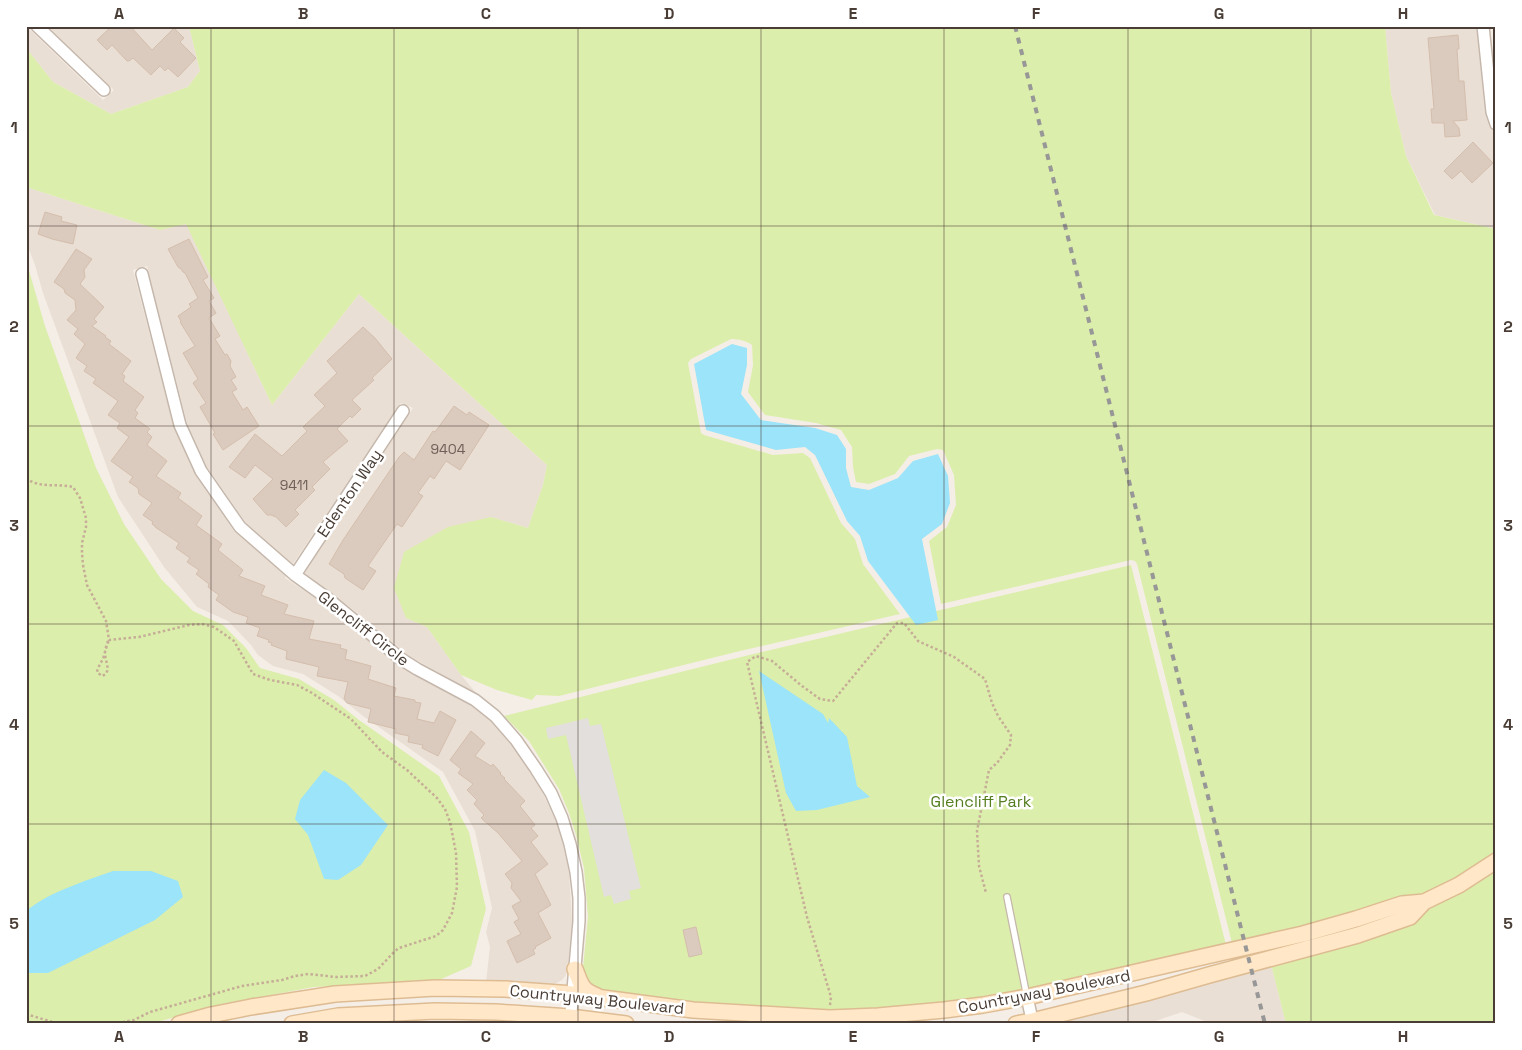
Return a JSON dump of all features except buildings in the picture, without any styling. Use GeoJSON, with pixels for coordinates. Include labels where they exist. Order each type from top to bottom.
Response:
{"type":"FeatureCollection","features":[{"type":"Feature","properties":{"kind":"street"},"geometry":{"type":"LineString","coordinates":[[37,26],[104,90]]}},
{"type":"Feature","properties":{"kind":"street"},"geometry":{"type":"LineString","coordinates":[[1483,26],[1492,112],[1496,124]]}},
{"type":"Feature","properties":{"kind":"street","name":"Glencliff Circle"},"geometry":{"type":"LineString","coordinates":[[142,274],[180,425],[201,471],[240,527],[295,575],[327,598],[401,659],[475,700],[495,716],[516,740],[551,793],[562,818],[570,844],[579,898],[579,921],[571,1014]]}},
{"type":"Feature","properties":{"kind":"street","name":"Edenton Way"},"geometry":{"type":"LineString","coordinates":[[295,575],[404,411]]}},
{"type":"Feature","properties":{"kind":"street","name":"Countryway Boulevard"},"geometry":{"type":"LineString","coordinates":[[1016,1024],[1032,1022],[1146,993],[1358,935],[1410,916],[1424,902],[1459,885],[1496,861]]}},
{"type":"Feature","properties":{"kind":"street","name":"Countryway Boulevard"},"geometry":{"type":"LineString","coordinates":[[571,1014],[600,998],[714,1012],[830,1018],[878,1016],[983,1005],[1028,997],[1303,934],[1356,920],[1402,904],[1424,902]]}},
{"type":"Feature","properties":{"kind":"street"},"geometry":{"type":"LineString","coordinates":[[546,992],[557,990],[567,984],[572,978],[575,969]]}},
{"type":"Feature","properties":{"kind":"street"},"geometry":{"type":"LineString","coordinates":[[575,969],[583,989],[600,998]]}},
{"type":"Feature","properties":{"kind":"street","name":"Countryway Boulevard"},"geometry":{"type":"LineString","coordinates":[[179,1024],[251,1007],[335,994],[435,988],[505,989],[546,992],[571,1014]]}},
{"type":"Feature","properties":{"kind":"street"},"geometry":{"type":"LineString","coordinates":[[1028,997],[1032,1022]]}},
{"type":"Feature","properties":{"kind":"street"},"geometry":{"type":"LineString","coordinates":[[435,1011],[449,1007],[469,1006],[552,1008],[571,1014],[593,1005],[598,1005],[695,1015],[714,1012]]}},
{"type":"Feature","properties":{"kind":"street","name":"Countryway Boulevard"},"geometry":{"type":"LineString","coordinates":[[292,1024],[338,1016],[435,1011],[496,1012],[545,1016],[571,1014],[626,1024]]}},
{"type":"Feature","properties":{"kind":"lane"},"geometry":{"type":"LineString","coordinates":[[1007,897],[1028,997]]}},
{"type":"Feature","properties":{"kind":"path"},"geometry":{"type":"LineString","coordinates":[[26,478],[32,482],[73,487],[77,491],[86,518],[82,544],[83,565],[88,586],[106,621],[109,640],[105,652],[109,669],[102,676],[97,672],[109,640]]}},
{"type":"Feature","properties":{"kind":"path"},"geometry":{"type":"LineString","coordinates":[[830,1018],[831,997],[807,917],[747,662],[756,656],[772,661],[820,699],[833,701],[897,622],[904,623],[918,641],[954,657],[985,679],[998,716],[1012,735],[1010,745],[997,763],[989,770],[977,831],[979,866],[986,893]]}},
{"type":"Feature","properties":{"kind":"path"},"geometry":{"type":"LineString","coordinates":[[109,640],[139,637],[189,625],[202,624],[214,627],[225,634],[234,641],[253,674],[270,680],[297,685],[312,693],[351,719],[382,752],[426,786],[445,809],[453,838],[457,873],[457,887],[452,913],[443,930],[428,940],[399,948],[378,969],[365,976],[308,974],[242,986],[150,1012],[134,1020],[112,1024]]}},
{"type":"Feature","properties":{"kind":"path"},"geometry":{"type":"LineString","coordinates":[[26,1014],[59,1024]]}},
{"type":"Feature","properties":{"kind":"shaded area"},"geometry":{"type":"Polygon","coordinates":[[[26,26],[103,100],[114,90],[47,26],[189,26],[200,71],[188,87],[111,114],[53,82],[26,48],[26,26]]]}},
{"type":"Feature","properties":{"kind":"shaded area"},"geometry":{"type":"Polygon","coordinates":[[[1385,26],[1476,26],[1485,113],[1489,126],[1496,136],[1496,229],[1435,215],[1406,156],[1391,93],[1385,26]]]}},
{"type":"Feature","properties":{"kind":"shaded area"},"geometry":{"type":"Polygon","coordinates":[[[26,187],[160,230],[186,223],[272,405],[359,294],[547,465],[543,485],[528,528],[491,517],[406,618],[427,627],[477,694],[406,654],[360,615],[304,573],[413,408],[401,403],[293,564],[246,523],[207,467],[187,423],[147,266],[133,270],[174,428],[195,474],[234,531],[286,576],[285,578],[323,603],[396,664],[470,705],[490,721],[510,744],[530,772],[556,821],[569,873],[572,921],[568,965],[566,966],[566,975],[562,980],[548,985],[544,983],[543,985],[486,982],[490,947],[486,932],[492,908],[475,831],[443,772],[363,716],[338,696],[303,674],[273,666],[258,655],[228,621],[197,607],[164,567],[118,497],[43,293],[26,242],[26,187]]]}},
{"type":"Feature","properties":{"kind":"shaded area"},"geometry":{"type":"Polygon","coordinates":[[[588,718],[590,726],[601,724],[641,888],[629,891],[631,899],[614,904],[611,895],[604,897],[566,735],[548,739],[546,728],[588,718]]]}},
{"type":"Feature","properties":{"kind":"shaded area"},"geometry":{"type":"Polygon","coordinates":[[[1268,966],[1272,968],[1286,1024],[1212,1024],[1182,1012],[1147,1024],[1049,1024],[1268,966]]]}},
{"type":"Feature","properties":{"kind":"shaded area"},"geometry":{"type":"Polygon","coordinates":[[[469,1018],[543,1022],[548,1024],[465,1024],[469,1018]]]}},
{"type":"Feature","properties":{"kind":"green space"},"geometry":{"type":"Polygon","coordinates":[[[189,26],[1385,26],[1391,93],[1406,156],[1434,215],[1496,229],[1496,853],[1456,879],[1421,896],[1232,943],[1135,561],[1131,560],[941,604],[929,541],[947,527],[956,505],[954,475],[943,450],[937,449],[909,456],[895,474],[869,484],[856,482],[852,447],[841,430],[816,423],[765,415],[748,392],[753,365],[752,345],[739,340],[731,339],[691,359],[688,363],[701,433],[773,455],[803,453],[810,458],[841,523],[855,539],[863,564],[900,614],[559,696],[536,695],[532,700],[497,690],[461,675],[427,627],[406,618],[394,588],[404,552],[448,527],[491,517],[528,528],[543,485],[547,465],[359,294],[272,405],[186,224],[160,230],[26,187],[26,48],[53,82],[111,114],[188,87],[200,71],[189,26]]]}},
{"type":"Feature","properties":{"kind":"green space"},"geometry":{"type":"Polygon","coordinates":[[[26,260],[45,326],[96,468],[124,524],[161,579],[193,611],[223,625],[246,648],[260,668],[299,679],[334,700],[359,720],[439,776],[469,832],[486,909],[471,966],[439,980],[314,987],[226,1003],[150,1024],[26,1024],[26,260]]]}},
{"type":"Feature","properties":{"kind":"green space","name":"Glencliff Park"},"geometry":{"type":"Polygon","coordinates":[[[1131,565],[1226,945],[996,996],[924,1006],[826,1012],[711,1004],[602,992],[591,987],[584,976],[583,968],[588,917],[584,868],[569,813],[559,789],[529,741],[504,716],[741,657],[1131,565]]]}},
{"type":"Feature","properties":{"kind":"green space"},"geometry":{"type":"Polygon","coordinates":[[[1496,869],[1496,1024],[1286,1024],[1272,968],[1268,966],[1432,908],[1432,906],[1496,869]]]}},
{"type":"Feature","properties":{"kind":"water"},"geometry":{"type":"Polygon","coordinates":[[[732,344],[747,348],[747,365],[741,394],[761,420],[815,428],[837,435],[846,449],[846,468],[851,487],[869,490],[898,478],[913,461],[938,454],[948,476],[950,503],[942,524],[922,539],[938,620],[916,625],[868,561],[860,536],[847,521],[815,455],[805,447],[776,450],[706,430],[694,364],[732,344]]]}},
{"type":"Feature","properties":{"kind":"water"},"geometry":{"type":"Polygon","coordinates":[[[759,671],[823,714],[828,723],[829,718],[847,737],[857,786],[870,797],[817,810],[796,811],[786,793],[759,671]]]}},
{"type":"Feature","properties":{"kind":"water"},"geometry":{"type":"Polygon","coordinates":[[[324,770],[346,783],[388,825],[361,865],[338,880],[324,879],[308,835],[295,819],[300,800],[324,770]]]}},
{"type":"Feature","properties":{"kind":"water"},"geometry":{"type":"Polygon","coordinates":[[[113,871],[151,871],[178,881],[183,897],[155,920],[48,973],[26,973],[26,911],[57,892],[113,871]]]}},
{"type":"Feature","properties":{"kind":"railway"},"geometry":{"type":"LineString","coordinates":[[1015,26],[1265,1024]]}}]}
